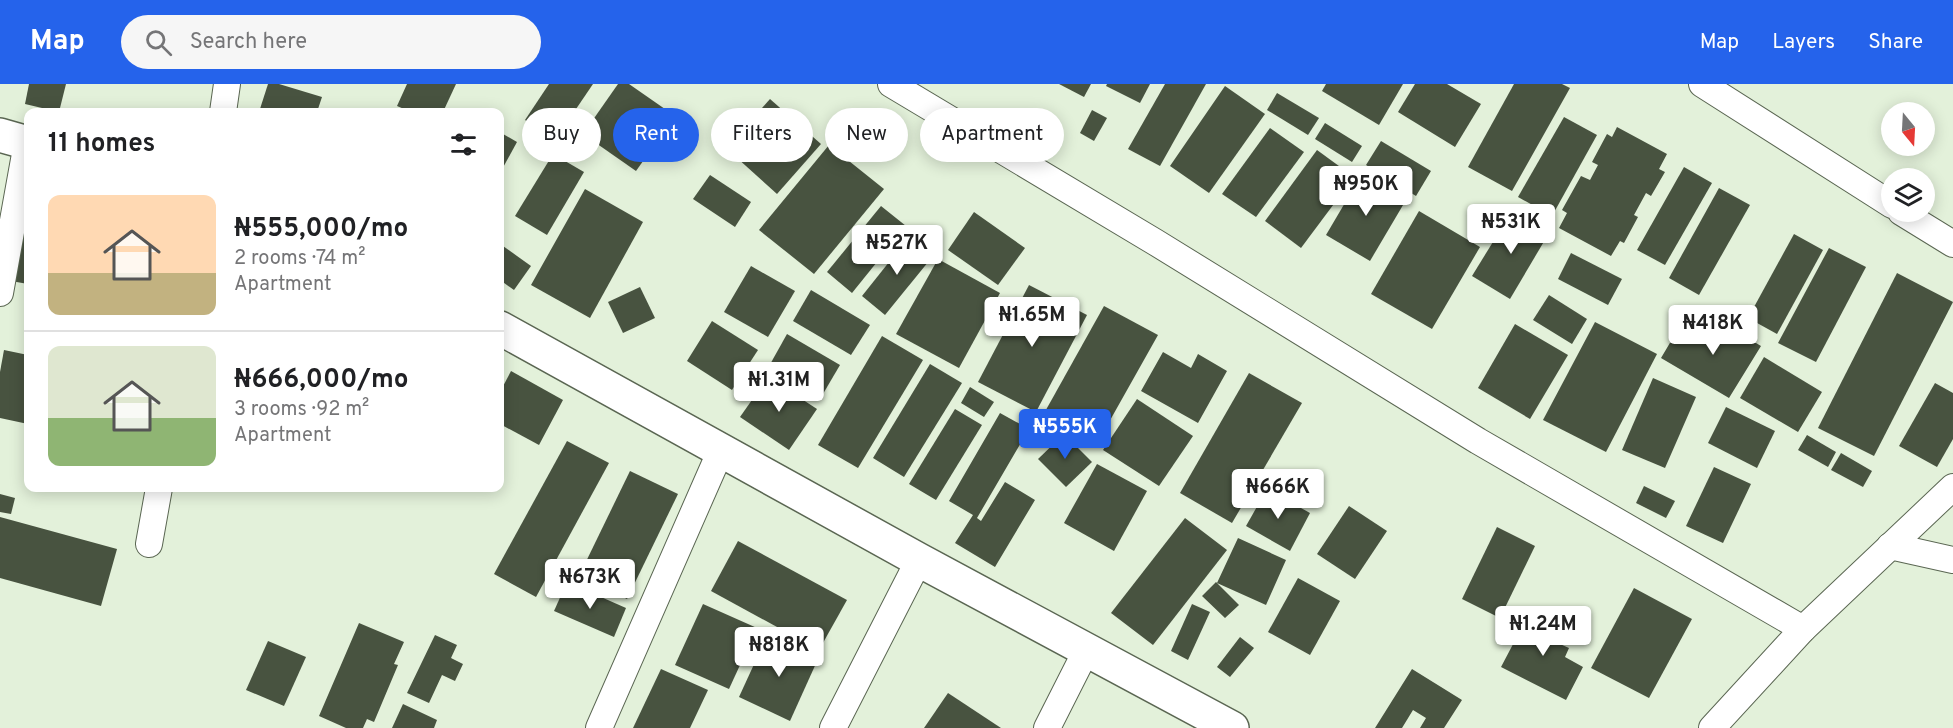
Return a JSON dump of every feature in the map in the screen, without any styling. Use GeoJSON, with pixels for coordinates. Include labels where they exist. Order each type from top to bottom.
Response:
{"type":"FeatureCollection","features":[{"type":"Feature","properties":{"kind":"street"},"geometry":{"type":"LineString","coordinates":[[224,108],[227,84]]}},
{"type":"Feature","properties":{"kind":"street"},"geometry":{"type":"LineString","coordinates":[[891,84],[1155,242],[1478,441],[1803,629]]}},
{"type":"Feature","properties":{"kind":"street"},"geometry":{"type":"LineString","coordinates":[[1702,84],[1881,198]]}},
{"type":"Feature","properties":{"kind":"street"},"geometry":{"type":"LineString","coordinates":[[0,293],[18,140]]}},
{"type":"Feature","properties":{"kind":"street"},"geometry":{"type":"LineString","coordinates":[[1917,222],[1953,244]]}},
{"type":"Feature","properties":{"kind":"street"},"geometry":{"type":"LineString","coordinates":[[504,330],[920,560],[1232,728]]}},
{"type":"Feature","properties":{"kind":"street"},"geometry":{"type":"LineString","coordinates":[[599,728],[721,450]]}},
{"type":"Feature","properties":{"kind":"street"},"geometry":{"type":"LineString","coordinates":[[1712,728],[1803,629],[1953,487]]}},
{"type":"Feature","properties":{"kind":"street"},"geometry":{"type":"LineString","coordinates":[[149,544],[158,492]]}},
{"type":"Feature","properties":{"kind":"street"},"geometry":{"type":"LineString","coordinates":[[1890,546],[1953,560]]}},
{"type":"Feature","properties":{"kind":"street"},"geometry":{"type":"LineString","coordinates":[[833,728],[920,560]]}},
{"type":"Feature","properties":{"kind":"street"},"geometry":{"type":"LineString","coordinates":[[1047,728],[1087,649]]}},
{"type":"Feature","properties":{"kind":"building"},"geometry":{"type":"Polygon","coordinates":[[[29,84],[66,84],[60,108],[42,108],[25,104],[29,84]]]}},
{"type":"Feature","properties":{"kind":"building"},"geometry":{"type":"Polygon","coordinates":[[[268,84],[279,84],[322,97],[318,108],[260,108],[268,84]]]}},
{"type":"Feature","properties":{"kind":"building"},"geometry":{"type":"Polygon","coordinates":[[[407,84],[456,84],[445,108],[402,108],[397,106],[407,84]]]}},
{"type":"Feature","properties":{"kind":"building"},"geometry":{"type":"Polygon","coordinates":[[[549,84],[593,84],[577,108],[533,108],[549,84]]]}},
{"type":"Feature","properties":{"kind":"building"},"geometry":{"type":"Polygon","coordinates":[[[618,84],[629,84],[664,108],[613,108],[613,155],[601,147],[601,108],[618,84]]]}},
{"type":"Feature","properties":{"kind":"building"},"geometry":{"type":"Polygon","coordinates":[[[1059,84],[1091,84],[1084,97],[1059,84]]]}},
{"type":"Feature","properties":{"kind":"building"},"geometry":{"type":"Polygon","coordinates":[[[1107,84],[1150,84],[1140,103],[1106,86],[1107,84]]]}},
{"type":"Feature","properties":{"kind":"building"},"geometry":{"type":"Polygon","coordinates":[[[1165,84],[1206,84],[1160,166],[1128,149],[1165,84]]]}},
{"type":"Feature","properties":{"kind":"building"},"geometry":{"type":"Polygon","coordinates":[[[1326,84],[1403,84],[1379,125],[1322,91],[1326,84]]]}},
{"type":"Feature","properties":{"kind":"building"},"geometry":{"type":"Polygon","coordinates":[[[1415,84],[1447,84],[1481,104],[1455,147],[1398,112],[1415,84]]]}},
{"type":"Feature","properties":{"kind":"building"},"geometry":{"type":"Polygon","coordinates":[[[1514,84],[1562,84],[1570,88],[1512,191],[1468,167],[1514,84]]]}},
{"type":"Feature","properties":{"kind":"building"},"geometry":{"type":"Polygon","coordinates":[[[1225,86],[1265,114],[1209,193],[1170,166],[1225,86]]]}},
{"type":"Feature","properties":{"kind":"building"},"geometry":{"type":"Polygon","coordinates":[[[1277,93],[1319,118],[1308,135],[1267,110],[1277,93]]]}},
{"type":"Feature","properties":{"kind":"building"},"geometry":{"type":"Polygon","coordinates":[[[770,99],[780,108],[762,108],[770,99]]]}},
{"type":"Feature","properties":{"kind":"building"},"geometry":{"type":"Polygon","coordinates":[[[1092,110],[1107,118],[1094,141],[1080,133],[1092,110]]]}},
{"type":"Feature","properties":{"kind":"building"},"geometry":{"type":"Polygon","coordinates":[[[1564,117],[1597,135],[1552,216],[1518,197],[1564,117]]]}},
{"type":"Feature","properties":{"kind":"building"},"geometry":{"type":"Polygon","coordinates":[[[1325,123],[1362,146],[1352,162],[1315,139],[1325,123]]]}},
{"type":"Feature","properties":{"kind":"building"},"geometry":{"type":"Polygon","coordinates":[[[1617,127],[1667,154],[1659,169],[1665,172],[1651,196],[1646,193],[1634,215],[1638,217],[1624,243],[1620,241],[1611,256],[1559,228],[1567,213],[1562,210],[1581,176],[1590,180],[1598,165],[1592,162],[1607,134],[1612,137],[1617,127]]]}},
{"type":"Feature","properties":{"kind":"building"},"geometry":{"type":"Polygon","coordinates":[[[1270,128],[1304,152],[1256,217],[1222,194],[1270,128]]]}},
{"type":"Feature","properties":{"kind":"building"},"geometry":{"type":"Polygon","coordinates":[[[504,135],[517,142],[504,166],[504,135]]]}},
{"type":"Feature","properties":{"kind":"building"},"geometry":{"type":"Polygon","coordinates":[[[813,137],[821,144],[813,153],[813,137]]]}},
{"type":"Feature","properties":{"kind":"building"},"geometry":{"type":"Polygon","coordinates":[[[1381,141],[1431,171],[1416,196],[1366,165],[1381,141]]]}},
{"type":"Feature","properties":{"kind":"building"},"geometry":{"type":"Polygon","coordinates":[[[825,150],[825,162],[850,162],[884,189],[814,274],[759,230],[825,150]]]}},
{"type":"Feature","properties":{"kind":"building"},"geometry":{"type":"Polygon","coordinates":[[[1317,150],[1354,177],[1301,248],[1265,221],[1317,150]]]}},
{"type":"Feature","properties":{"kind":"building"},"geometry":{"type":"Polygon","coordinates":[[[548,162],[567,162],[584,172],[547,235],[515,216],[548,162]]]}},
{"type":"Feature","properties":{"kind":"building"},"geometry":{"type":"Polygon","coordinates":[[[623,162],[642,162],[636,171],[623,162]]]}},
{"type":"Feature","properties":{"kind":"building"},"geometry":{"type":"Polygon","coordinates":[[[742,162],[805,162],[777,194],[742,162]]]}},
{"type":"Feature","properties":{"kind":"building"},"geometry":{"type":"Polygon","coordinates":[[[1684,167],[1712,183],[1665,265],[1637,250],[1684,167]]]}},
{"type":"Feature","properties":{"kind":"building"},"geometry":{"type":"Polygon","coordinates":[[[1362,174],[1406,200],[1370,261],[1326,235],[1362,174]]]}},
{"type":"Feature","properties":{"kind":"building"},"geometry":{"type":"Polygon","coordinates":[[[710,175],[751,202],[735,227],[693,199],[710,175]]]}},
{"type":"Feature","properties":{"kind":"building"},"geometry":{"type":"Polygon","coordinates":[[[1719,188],[1750,205],[1699,295],[1669,278],[1719,188]]]}},
{"type":"Feature","properties":{"kind":"building"},"geometry":{"type":"Polygon","coordinates":[[[585,189],[643,222],[590,318],[531,285],[585,189]]]}},
{"type":"Feature","properties":{"kind":"building"},"geometry":{"type":"Polygon","coordinates":[[[881,206],[906,226],[852,293],[827,272],[881,206]]]}},
{"type":"Feature","properties":{"kind":"building"},"geometry":{"type":"Polygon","coordinates":[[[1419,211],[1480,247],[1432,329],[1371,294],[1419,211]]]}},
{"type":"Feature","properties":{"kind":"building"},"geometry":{"type":"Polygon","coordinates":[[[1512,211],[1549,233],[1510,299],[1472,276],[1512,211]]]}},
{"type":"Feature","properties":{"kind":"building"},"geometry":{"type":"Polygon","coordinates":[[[974,212],[1025,248],[998,285],[948,250],[974,212]]]}},
{"type":"Feature","properties":{"kind":"building"},"geometry":{"type":"Polygon","coordinates":[[[24,223],[24,283],[11,281],[24,223]]]}},
{"type":"Feature","properties":{"kind":"building"},"geometry":{"type":"Polygon","coordinates":[[[1794,234],[1823,250],[1777,334],[1748,318],[1794,234]]]}},
{"type":"Feature","properties":{"kind":"building"},"geometry":{"type":"Polygon","coordinates":[[[909,237],[933,256],[885,315],[862,296],[909,237]]]}},
{"type":"Feature","properties":{"kind":"building"},"geometry":{"type":"Polygon","coordinates":[[[504,247],[531,266],[514,290],[504,283],[504,247]]]}},
{"type":"Feature","properties":{"kind":"building"},"geometry":{"type":"Polygon","coordinates":[[[1829,248],[1866,267],[1816,362],[1778,343],[1829,248]]]}},
{"type":"Feature","properties":{"kind":"building"},"geometry":{"type":"Polygon","coordinates":[[[1571,253],[1622,279],[1608,305],[1558,279],[1571,253]]]}},
{"type":"Feature","properties":{"kind":"building"},"geometry":{"type":"Polygon","coordinates":[[[938,259],[1000,293],[959,368],[896,334],[938,259]]]}},
{"type":"Feature","properties":{"kind":"building"},"geometry":{"type":"Polygon","coordinates":[[[751,266],[795,291],[768,337],[724,312],[751,266]]]}},
{"type":"Feature","properties":{"kind":"building"},"geometry":{"type":"Polygon","coordinates":[[[1897,273],[1953,302],[1874,456],[1818,428],[1897,273]]]}},
{"type":"Feature","properties":{"kind":"building"},"geometry":{"type":"Polygon","coordinates":[[[1029,285],[1087,315],[1036,412],[978,382],[1029,285]]]}},
{"type":"Feature","properties":{"kind":"building"},"geometry":{"type":"Polygon","coordinates":[[[640,287],[655,318],[623,333],[608,302],[640,287]]]}},
{"type":"Feature","properties":{"kind":"building"},"geometry":{"type":"Polygon","coordinates":[[[811,290],[870,325],[851,355],[793,321],[811,290]]]}},
{"type":"Feature","properties":{"kind":"building"},"geometry":{"type":"Polygon","coordinates":[[[1549,295],[1587,319],[1572,344],[1533,320],[1549,295]]]}},
{"type":"Feature","properties":{"kind":"building"},"geometry":{"type":"Polygon","coordinates":[[[1104,306],[1158,335],[1095,447],[1042,417],[1104,306]]]}},
{"type":"Feature","properties":{"kind":"building"},"geometry":{"type":"Polygon","coordinates":[[[1709,315],[1761,346],[1729,398],[1661,358],[1677,331],[1694,341],[1709,315]]]}},
{"type":"Feature","properties":{"kind":"building"},"geometry":{"type":"Polygon","coordinates":[[[712,321],[758,350],[732,390],[687,361],[712,321]]]}},
{"type":"Feature","properties":{"kind":"building"},"geometry":{"type":"Polygon","coordinates":[[[1595,322],[1657,354],[1606,452],[1543,420],[1595,322]]]}},
{"type":"Feature","properties":{"kind":"building"},"geometry":{"type":"Polygon","coordinates":[[[1515,324],[1568,355],[1530,419],[1478,388],[1515,324]]]}},
{"type":"Feature","properties":{"kind":"building"},"geometry":{"type":"Polygon","coordinates":[[[787,334],[840,365],[820,399],[768,368],[787,334]]]}},
{"type":"Feature","properties":{"kind":"building"},"geometry":{"type":"Polygon","coordinates":[[[882,336],[923,360],[858,468],[818,445],[882,336]]]}},
{"type":"Feature","properties":{"kind":"building"},"geometry":{"type":"Polygon","coordinates":[[[4,350],[24,354],[24,423],[0,418],[0,372],[4,350]]]}},
{"type":"Feature","properties":{"kind":"building"},"geometry":{"type":"Polygon","coordinates":[[[1163,352],[1191,368],[1198,354],[1227,371],[1198,423],[1141,391],[1163,352]]]}},
{"type":"Feature","properties":{"kind":"building"},"geometry":{"type":"Polygon","coordinates":[[[1764,357],[1822,392],[1798,432],[1740,398],[1764,357]]]}},
{"type":"Feature","properties":{"kind":"building"},"geometry":{"type":"Polygon","coordinates":[[[930,364],[962,383],[904,477],[873,458],[930,364]]]}},
{"type":"Feature","properties":{"kind":"building"},"geometry":{"type":"Polygon","coordinates":[[[511,371],[563,400],[539,445],[504,426],[504,384],[511,371]]]}},
{"type":"Feature","properties":{"kind":"building"},"geometry":{"type":"Polygon","coordinates":[[[1249,373],[1302,403],[1232,523],[1180,493],[1249,373]]]}},
{"type":"Feature","properties":{"kind":"building"},"geometry":{"type":"Polygon","coordinates":[[[768,377],[817,409],[789,450],[740,417],[768,377]]]}},
{"type":"Feature","properties":{"kind":"building"},"geometry":{"type":"Polygon","coordinates":[[[1653,378],[1696,397],[1665,468],[1622,450],[1653,378]]]}},
{"type":"Feature","properties":{"kind":"building"},"geometry":{"type":"Polygon","coordinates":[[[1935,383],[1953,393],[1953,439],[1937,467],[1899,446],[1935,383]]]}},
{"type":"Feature","properties":{"kind":"building"},"geometry":{"type":"Polygon","coordinates":[[[970,387],[994,402],[984,417],[961,403],[970,387]]]}},
{"type":"Feature","properties":{"kind":"building"},"geometry":{"type":"Polygon","coordinates":[[[1137,399],[1193,436],[1159,486],[1103,450],[1137,399]]]}},
{"type":"Feature","properties":{"kind":"building"},"geometry":{"type":"Polygon","coordinates":[[[1726,407],[1775,431],[1757,468],[1708,443],[1726,407]]]}},
{"type":"Feature","properties":{"kind":"building"},"geometry":{"type":"Polygon","coordinates":[[[955,409],[982,425],[936,500],[909,484],[955,409]]]}},
{"type":"Feature","properties":{"kind":"building"},"geometry":{"type":"Polygon","coordinates":[[[1000,413],[1029,429],[977,518],[981,521],[1005,482],[1035,500],[995,567],[955,543],[973,515],[949,501],[1000,413]]]}},
{"type":"Feature","properties":{"kind":"building"},"geometry":{"type":"Polygon","coordinates":[[[1064,434],[1092,462],[1066,487],[1038,459],[1064,434]]]}},
{"type":"Feature","properties":{"kind":"building"},"geometry":{"type":"Polygon","coordinates":[[[1807,435],[1836,452],[1828,467],[1798,450],[1807,435]]]}},
{"type":"Feature","properties":{"kind":"building"},"geometry":{"type":"Polygon","coordinates":[[[567,441],[609,463],[536,597],[494,574],[567,441]]]}},
{"type":"Feature","properties":{"kind":"building"},"geometry":{"type":"Polygon","coordinates":[[[1841,453],[1872,471],[1863,487],[1831,470],[1841,453]]]}},
{"type":"Feature","properties":{"kind":"building"},"geometry":{"type":"Polygon","coordinates":[[[1097,464],[1147,491],[1114,551],[1064,523],[1097,464]]]}},
{"type":"Feature","properties":{"kind":"building"},"geometry":{"type":"Polygon","coordinates":[[[1714,467],[1751,484],[1723,543],[1686,526],[1714,467]]]}},
{"type":"Feature","properties":{"kind":"building"},"geometry":{"type":"Polygon","coordinates":[[[630,471],[678,494],[627,599],[579,576],[630,471]]]}},
{"type":"Feature","properties":{"kind":"building"},"geometry":{"type":"Polygon","coordinates":[[[1644,486],[1675,501],[1666,518],[1636,503],[1644,486]]]}},
{"type":"Feature","properties":{"kind":"building"},"geometry":{"type":"Polygon","coordinates":[[[1267,489],[1310,513],[1290,551],[1246,526],[1267,489]]]}},
{"type":"Feature","properties":{"kind":"building"},"geometry":{"type":"Polygon","coordinates":[[[0,494],[15,498],[11,514],[0,512],[0,494]]]}},
{"type":"Feature","properties":{"kind":"building"},"geometry":{"type":"Polygon","coordinates":[[[1349,506],[1387,531],[1355,579],[1317,554],[1349,506]]]}},
{"type":"Feature","properties":{"kind":"building"},"geometry":{"type":"Polygon","coordinates":[[[0,517],[117,549],[101,606],[0,578],[0,517]]]}},
{"type":"Feature","properties":{"kind":"building"},"geometry":{"type":"Polygon","coordinates":[[[1185,518],[1227,550],[1153,645],[1111,613],[1185,518]]]}},
{"type":"Feature","properties":{"kind":"building"},"geometry":{"type":"Polygon","coordinates":[[[1497,527],[1535,546],[1500,618],[1462,599],[1497,527]]]}},
{"type":"Feature","properties":{"kind":"building"},"geometry":{"type":"Polygon","coordinates":[[[1238,538],[1286,560],[1266,605],[1217,583],[1238,538]]]}},
{"type":"Feature","properties":{"kind":"building"},"geometry":{"type":"Polygon","coordinates":[[[738,541],[847,600],[819,650],[711,591],[738,541]]]}},
{"type":"Feature","properties":{"kind":"building"},"geometry":{"type":"Polygon","coordinates":[[[1298,578],[1340,601],[1310,655],[1268,632],[1298,578]]]}},
{"type":"Feature","properties":{"kind":"building"},"geometry":{"type":"Polygon","coordinates":[[[567,582],[626,608],[614,637],[554,611],[567,582]]]}},
{"type":"Feature","properties":{"kind":"building"},"geometry":{"type":"Polygon","coordinates":[[[1216,582],[1239,605],[1225,618],[1202,596],[1216,582]]]}},
{"type":"Feature","properties":{"kind":"building"},"geometry":{"type":"Polygon","coordinates":[[[1634,588],[1692,619],[1649,698],[1591,668],[1634,588]]]}},
{"type":"Feature","properties":{"kind":"building"},"geometry":{"type":"Polygon","coordinates":[[[703,604],[757,628],[729,689],[675,665],[703,604]]]}},
{"type":"Feature","properties":{"kind":"building"},"geometry":{"type":"Polygon","coordinates":[[[1192,604],[1210,612],[1188,660],[1171,651],[1192,604]]]}},
{"type":"Feature","properties":{"kind":"building"},"geometry":{"type":"Polygon","coordinates":[[[1530,612],[1567,630],[1560,644],[1569,648],[1565,657],[1583,667],[1566,700],[1501,667],[1530,612]]]}},
{"type":"Feature","properties":{"kind":"building"},"geometry":{"type":"Polygon","coordinates":[[[359,623],[404,642],[394,664],[398,665],[374,722],[367,719],[363,728],[346,728],[319,716],[359,623]]]}},
{"type":"Feature","properties":{"kind":"building"},"geometry":{"type":"Polygon","coordinates":[[[435,635],[457,645],[451,658],[463,664],[455,681],[442,675],[429,703],[407,693],[435,635]]]}},
{"type":"Feature","properties":{"kind":"building"},"geometry":{"type":"Polygon","coordinates":[[[767,636],[818,659],[790,721],[739,697],[767,636]]]}},
{"type":"Feature","properties":{"kind":"building"},"geometry":{"type":"Polygon","coordinates":[[[1240,637],[1254,648],[1230,677],[1217,667],[1240,637]]]}},
{"type":"Feature","properties":{"kind":"building"},"geometry":{"type":"Polygon","coordinates":[[[268,641],[306,657],[284,706],[246,690],[268,641]]]}},
{"type":"Feature","properties":{"kind":"building"},"geometry":{"type":"Polygon","coordinates":[[[661,669],[708,690],[690,728],[633,728],[661,669]]]}},
{"type":"Feature","properties":{"kind":"building"},"geometry":{"type":"Polygon","coordinates":[[[1412,669],[1462,700],[1444,728],[1420,728],[1426,718],[1413,710],[1402,728],[1375,728],[1412,669]]]}},
{"type":"Feature","properties":{"kind":"building"},"geometry":{"type":"Polygon","coordinates":[[[948,693],[1001,728],[924,728],[948,693]]]}},
{"type":"Feature","properties":{"kind":"building"},"geometry":{"type":"Polygon","coordinates":[[[403,704],[437,720],[434,728],[392,728],[403,704]]]}}]}
